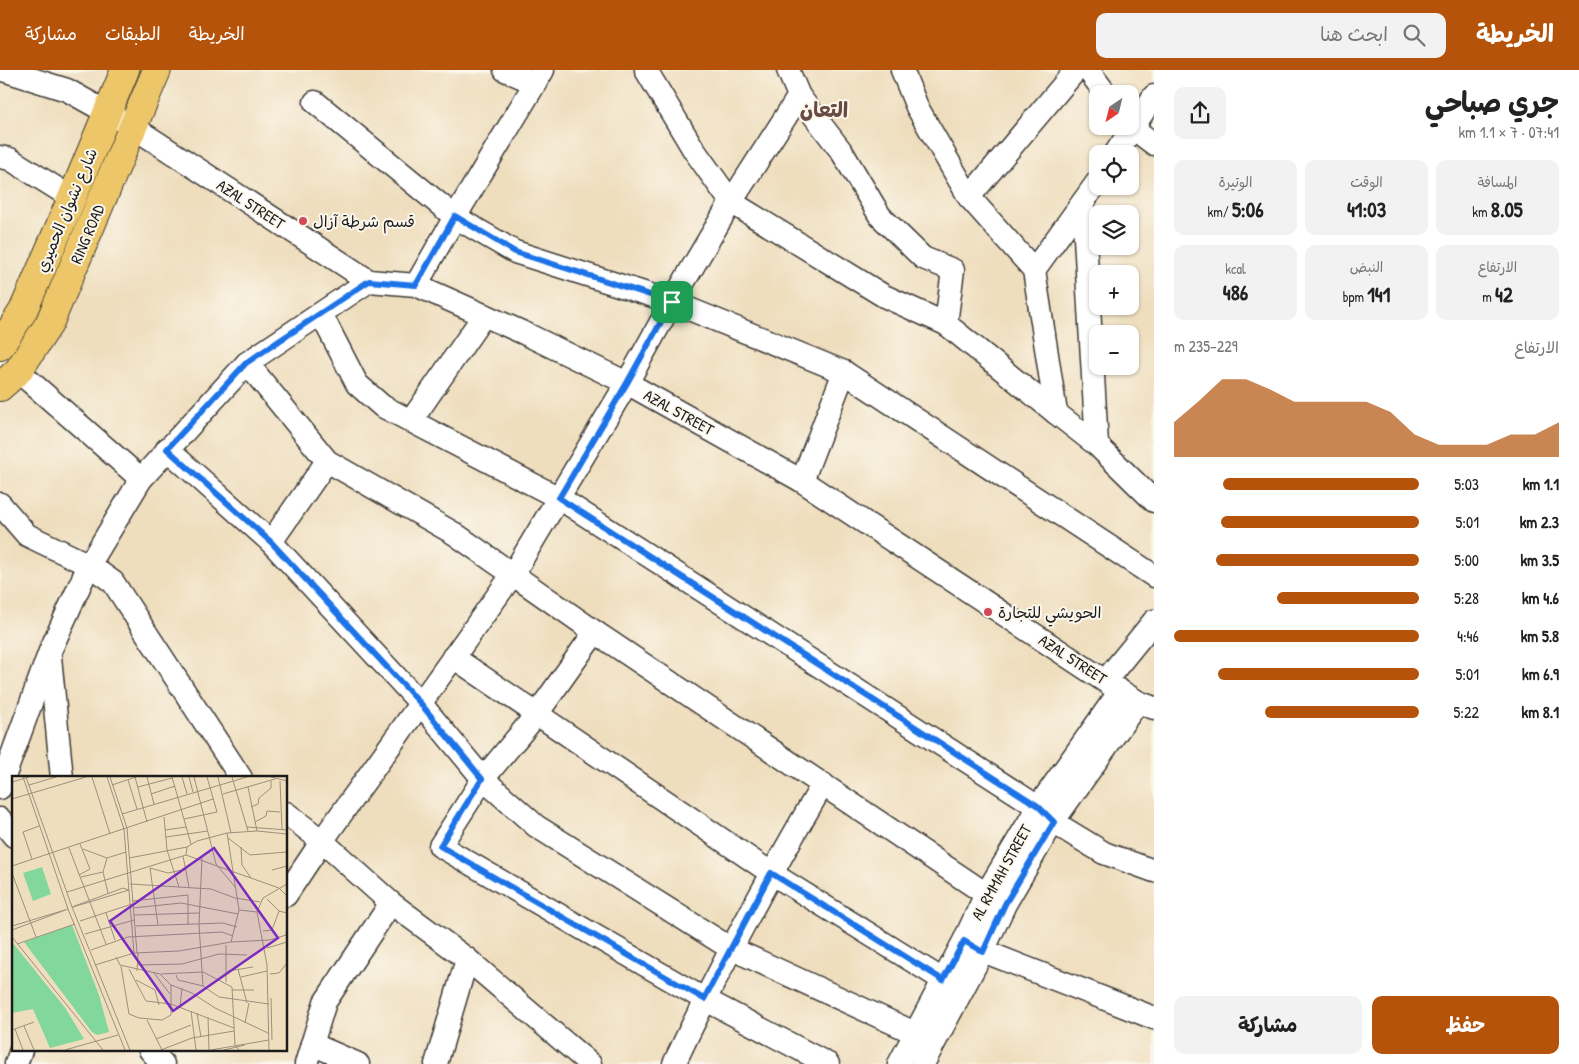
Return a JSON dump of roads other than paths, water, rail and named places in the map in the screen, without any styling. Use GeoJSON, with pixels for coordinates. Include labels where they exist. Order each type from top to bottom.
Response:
{"type":"FeatureCollection","features":[{"type":"Feature","properties":{"kind":"main road","name":"شارع نشوان الحميري"},"geometry":{"type":"LineString","coordinates":[[0,346],[23,311],[72,198],[124,70]]}},
{"type":"Feature","properties":{"kind":"main road","name":"RING ROAD"},"geometry":{"type":"LineString","coordinates":[[9,379],[49,324],[157,70]]}},
{"type":"Feature","properties":{"kind":"street","name":"AZAL STREET"},"geometry":{"type":"LineString","coordinates":[[3,70],[67,90],[107,112],[369,281],[416,285],[627,383],[802,481],[1130,695]]}},
{"type":"Feature","properties":{"kind":"street"},"geometry":{"type":"LineString","coordinates":[[416,285],[455,216],[539,77],[505,70]]}},
{"type":"Feature","properties":{"kind":"street"},"geometry":{"type":"LineString","coordinates":[[646,70],[694,150],[731,202],[884,296],[946,324],[1097,445],[1154,501]]}},
{"type":"Feature","properties":{"kind":"street"},"geometry":{"type":"LineString","coordinates":[[788,70],[799,96],[842,152],[880,216],[923,258],[953,270],[946,324]]}},
{"type":"Feature","properties":{"kind":"street"},"geometry":{"type":"LineString","coordinates":[[902,70],[917,107],[969,197],[1034,270],[1056,413]]}},
{"type":"Feature","properties":{"kind":"street"},"geometry":{"type":"LineString","coordinates":[[969,197],[1076,70]]}},
{"type":"Feature","properties":{"kind":"street"},"geometry":{"type":"LineString","coordinates":[[1088,70],[1099,85]]}},
{"type":"Feature","properties":{"kind":"street"},"geometry":{"type":"LineString","coordinates":[[288,892],[322,841],[513,574],[627,383],[731,202],[799,96]]}},
{"type":"Feature","properties":{"kind":"street"},"geometry":{"type":"LineString","coordinates":[[1139,117],[1154,96]]}},
{"type":"Feature","properties":{"kind":"street"},"geometry":{"type":"LineString","coordinates":[[315,102],[455,216],[515,252],[672,302],[844,372],[1154,576]]}},
{"type":"Feature","properties":{"kind":"street"},"geometry":{"type":"LineString","coordinates":[[1139,134],[1154,144]]}},
{"type":"Feature","properties":{"kind":"street"},"geometry":{"type":"LineString","coordinates":[[0,157],[10,159],[72,198]]}},
{"type":"Feature","properties":{"kind":"street"},"geometry":{"type":"LineString","coordinates":[[1034,270],[1089,194]]}},
{"type":"Feature","properties":{"kind":"street"},"geometry":{"type":"LineString","coordinates":[[1083,202],[1097,445]]}},
{"type":"Feature","properties":{"kind":"street"},"geometry":{"type":"LineString","coordinates":[[0,788],[50,651],[89,565],[141,479],[246,363],[369,281]]}},
{"type":"Feature","properties":{"kind":"street"},"geometry":{"type":"LineString","coordinates":[[321,314],[357,384],[382,406],[559,498],[1104,853],[1154,871]]}},
{"type":"Feature","properties":{"kind":"street"},"geometry":{"type":"LineString","coordinates":[[411,421],[484,315]]}},
{"type":"Feature","properties":{"kind":"street"},"geometry":{"type":"LineString","coordinates":[[246,363],[327,461],[455,534],[595,632],[986,894]]}},
{"type":"Feature","properties":{"kind":"street"},"geometry":{"type":"LineString","coordinates":[[802,481],[844,372]]}},
{"type":"Feature","properties":{"kind":"street"},"geometry":{"type":"LineString","coordinates":[[9,379],[141,479]]}},
{"type":"Feature","properties":{"kind":"street"},"geometry":{"type":"LineString","coordinates":[[167,449],[271,542],[421,704],[482,779],[536,826],[730,948],[915,1034]]}},
{"type":"Feature","properties":{"kind":"street"},"geometry":{"type":"LineString","coordinates":[[271,542],[327,461]]}},
{"type":"Feature","properties":{"kind":"street"},"geometry":{"type":"LineString","coordinates":[[0,504],[27,535],[89,565],[113,582],[240,776]]}},
{"type":"Feature","properties":{"kind":"street","name":"AL RMMAH STREET"},"geometry":{"type":"LineString","coordinates":[[923,1064],[974,946],[986,894],[1046,814],[1130,695],[1154,621]]}},
{"type":"Feature","properties":{"kind":"street"},"geometry":{"type":"LineString","coordinates":[[595,632],[537,714],[482,779],[440,846],[704,999],[828,1064]]}},
{"type":"Feature","properties":{"kind":"street"},"geometry":{"type":"LineString","coordinates":[[50,651],[62,776]]}},
{"type":"Feature","properties":{"kind":"street"},"geometry":{"type":"LineString","coordinates":[[454,657],[771,873],[943,980]]}},
{"type":"Feature","properties":{"kind":"street"},"geometry":{"type":"LineString","coordinates":[[674,1064],[730,948],[823,784]]}},
{"type":"Feature","properties":{"kind":"street","name":"AL RMMAH STREET"},"geometry":{"type":"LineString","coordinates":[[898,1064],[943,980],[974,946],[1005,904],[1046,814]]}},
{"type":"Feature","properties":{"kind":"street"},"geometry":{"type":"LineString","coordinates":[[288,815],[322,841],[391,903],[466,959],[590,1064]]}},
{"type":"Feature","properties":{"kind":"street"},"geometry":{"type":"LineString","coordinates":[[0,819],[12,834]]}},
{"type":"Feature","properties":{"kind":"street"},"geometry":{"type":"LineString","coordinates":[[358,1064],[309,1054],[325,1002],[391,903]]}},
{"type":"Feature","properties":{"kind":"street"},"geometry":{"type":"LineString","coordinates":[[974,946],[1154,1018]]}},
{"type":"Feature","properties":{"kind":"street"},"geometry":{"type":"LineString","coordinates":[[436,1064],[466,959]]}},
{"type":"Feature","properties":{"kind":"street"},"geometry":{"type":"LineString","coordinates":[[16,1064],[20,1052]]}},
{"type":"Feature","properties":{"kind":"street"},"geometry":{"type":"LineString","coordinates":[[152,1052],[163,1064]]}},
{"type":"Feature","properties":{"kind":"place","name":"قسم شرطة آزال"},"geometry":{"type":"Point","coordinates":[303,221]}},
{"type":"Feature","properties":{"kind":"place","name":"الحويشي للتجارة"},"geometry":{"type":"Point","coordinates":[988,612]}},
{"type":"Feature","properties":{"kind":"district","name":"التعان"},"geometry":{"type":"Point","coordinates":[824,110]}}]}
